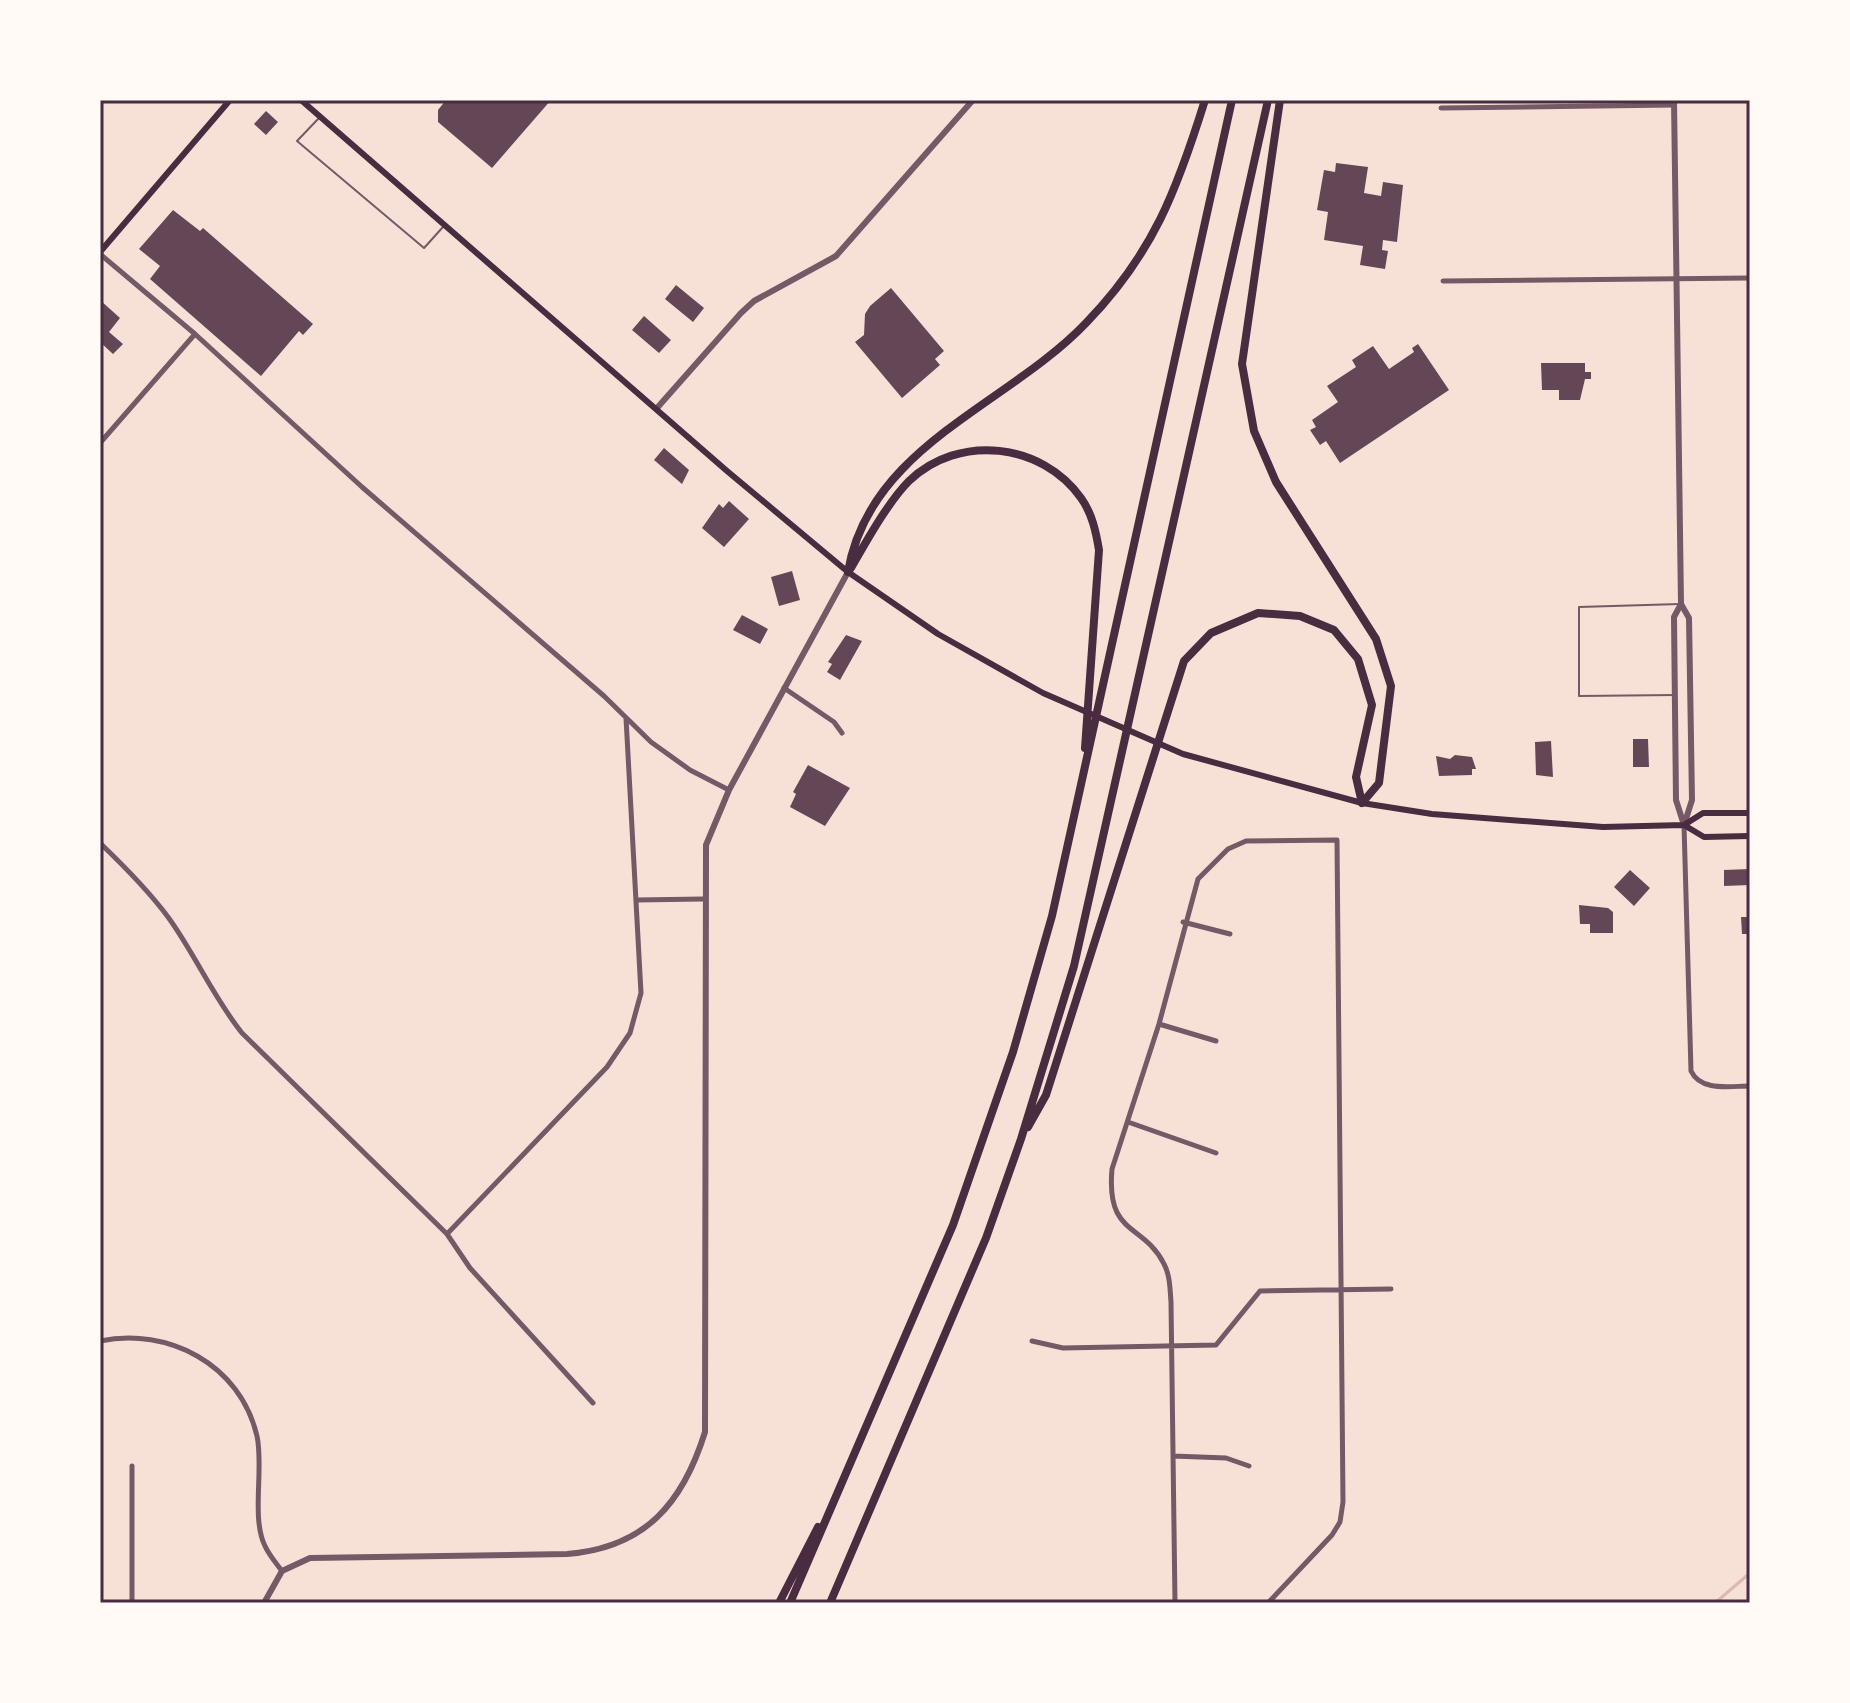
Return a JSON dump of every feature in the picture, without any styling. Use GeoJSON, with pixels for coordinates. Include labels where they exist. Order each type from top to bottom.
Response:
{"type":"FeatureCollection","features":[{"type":"Feature","properties":{"kind":"highway"},"geometry":{"type":"LineString","coordinates":[[848,572],[853,544],[894,477],[945,429],[1063,347],[1122,284],[1173,198],[1205,100]]}},
{"type":"Feature","properties":{"kind":"highway"},"geometry":{"type":"LineString","coordinates":[[790,1603],[953,1225],[1013,1052],[1052,916],[1232,100]]}},
{"type":"Feature","properties":{"kind":"highway"},"geometry":{"type":"LineString","coordinates":[[830,1603],[986,1238],[1021,1139],[1074,966],[1114,800],[1268,100]]}},
{"type":"Feature","properties":{"kind":"highway"},"geometry":{"type":"LineString","coordinates":[[1280,100],[1242,364],[1254,431],[1276,482],[1376,639],[1391,686],[1379,783],[1362,803]]}},
{"type":"Feature","properties":{"kind":"highway"},"geometry":{"type":"LineString","coordinates":[[848,572],[909,481],[942,460],[972,451],[1002,449],[1023,453],[1054,470],[1082,498],[1095,525],[1099,550],[1084,776]]}},
{"type":"Feature","properties":{"kind":"highway"},"geometry":{"type":"LineString","coordinates":[[1021,1139],[1046,1095],[1184,661],[1211,633],[1258,613],[1300,616],[1334,630],[1358,659],[1372,705],[1356,777],[1362,803]]}},
{"type":"Feature","properties":{"kind":"highway"},"geometry":{"type":"LineString","coordinates":[[779,1603],[849,1466]]}},
{"type":"Feature","properties":{"kind":"main road"},"geometry":{"type":"LineString","coordinates":[[100,253],[230,100]]}},
{"type":"Feature","properties":{"kind":"main road"},"geometry":{"type":"LineString","coordinates":[[301,100],[848,572],[938,634],[1043,693],[1183,754],[1362,803],[1432,814],[1603,827],[1684,825],[1703,813],[1750,813]]}},
{"type":"Feature","properties":{"kind":"main road"},"geometry":{"type":"LineString","coordinates":[[1684,825],[1704,837],[1750,836]]}},
{"type":"Feature","properties":{"kind":"street"},"geometry":{"type":"LineString","coordinates":[[657,408],[748,307],[836,256],[973,100]]}},
{"type":"Feature","properties":{"kind":"street"},"geometry":{"type":"LineString","coordinates":[[1441,108],[1674,103],[1681,604],[1674,617],[1676,800],[1684,825],[1691,1071],[1695,1079],[1708,1086],[1750,1086]]}},
{"type":"Feature","properties":{"kind":"street"},"geometry":{"type":"LineString","coordinates":[[100,253],[665,752],[729,790]]}},
{"type":"Feature","properties":{"kind":"street"},"geometry":{"type":"LineString","coordinates":[[1443,281],[1750,278]]}},
{"type":"Feature","properties":{"kind":"street"},"geometry":{"type":"LineString","coordinates":[[100,443],[195,334]]}},
{"type":"Feature","properties":{"kind":"street"},"geometry":{"type":"LineString","coordinates":[[264,1603],[282,1571],[310,1558],[588,1553],[635,1535],[661,1515],[679,1494],[695,1464],[705,1432],[703,899],[706,845],[729,790],[848,572]]}},
{"type":"Feature","properties":{"kind":"street"},"geometry":{"type":"LineString","coordinates":[[1681,604],[1689,618],[1692,800],[1684,825]]}},
{"type":"Feature","properties":{"kind":"street"},"geometry":{"type":"LineString","coordinates":[[784,688],[834,722],[842,733]]}},
{"type":"Feature","properties":{"kind":"street"},"geometry":{"type":"LineString","coordinates":[[447,1234],[607,1067],[630,1033],[641,993],[626,717]]}},
{"type":"Feature","properties":{"kind":"street"},"geometry":{"type":"LineString","coordinates":[[1175,1603],[1168,1271],[1152,1248],[1124,1225],[1110,1191],[1112,1169],[1159,1024],[1183,922],[1198,879],[1228,849],[1246,841],[1337,840],[1342,1288],[1340,1522],[1324,1546],[1268,1603]]}},
{"type":"Feature","properties":{"kind":"street"},"geometry":{"type":"LineString","coordinates":[[100,843],[133,875],[169,918],[224,1010],[242,1033],[447,1234],[470,1268],[593,1403]]}},
{"type":"Feature","properties":{"kind":"street"},"geometry":{"type":"LineString","coordinates":[[636,900],[703,899]]}},
{"type":"Feature","properties":{"kind":"street"},"geometry":{"type":"LineString","coordinates":[[1183,922],[1230,934]]}},
{"type":"Feature","properties":{"kind":"street"},"geometry":{"type":"LineString","coordinates":[[1159,1024],[1216,1041]]}},
{"type":"Feature","properties":{"kind":"street"},"geometry":{"type":"LineString","coordinates":[[1128,1122],[1216,1153]]}},
{"type":"Feature","properties":{"kind":"street"},"geometry":{"type":"LineString","coordinates":[[1032,1341],[1063,1348],[1216,1345],[1260,1291],[1391,1289]]}},
{"type":"Feature","properties":{"kind":"street"},"geometry":{"type":"LineString","coordinates":[[100,1341],[119,1337],[148,1338],[192,1350],[238,1395],[257,1434],[261,1535],[282,1571]]}},
{"type":"Feature","properties":{"kind":"street"},"geometry":{"type":"LineString","coordinates":[[1173,1456],[1226,1458],[1249,1466]]}},
{"type":"Feature","properties":{"kind":"street"},"geometry":{"type":"LineString","coordinates":[[132,1466],[132,1603]]}},
{"type":"Feature","properties":{"kind":"lane"},"geometry":{"type":"LineString","coordinates":[[320,116],[297,141],[382,214],[424,248],[446,224]]}},
{"type":"Feature","properties":{"kind":"lane"},"geometry":{"type":"LineString","coordinates":[[1675,695],[1579,696],[1579,607],[1681,604]]}},
{"type":"Feature","properties":{"kind":"building"},"geometry":{"type":"Polygon","coordinates":[[[446,100],[551,100],[492,168],[438,122],[438,110],[446,100]]]}},
{"type":"Feature","properties":{"kind":"building"},"geometry":{"type":"Polygon","coordinates":[[[266,111],[278,122],[266,135],[254,124],[266,111]]]}},
{"type":"Feature","properties":{"kind":"building"},"geometry":{"type":"Polygon","coordinates":[[[1336,163],[1368,167],[1364,193],[1381,196],[1383,182],[1403,185],[1397,242],[1383,240],[1382,250],[1388,251],[1385,269],[1360,265],[1363,246],[1324,240],[1328,212],[1317,210],[1324,170],[1335,172],[1336,163]]]}},
{"type":"Feature","properties":{"kind":"building"},"geometry":{"type":"Polygon","coordinates":[[[173,210],[200,231],[203,228],[313,324],[303,335],[299,331],[261,376],[150,279],[160,266],[139,249],[173,210]]]}},
{"type":"Feature","properties":{"kind":"building"},"geometry":{"type":"Polygon","coordinates":[[[676,285],[704,308],[693,322],[665,299],[676,285]]]}},
{"type":"Feature","properties":{"kind":"building"},"geometry":{"type":"Polygon","coordinates":[[[891,288],[944,351],[935,359],[940,365],[902,398],[855,342],[864,335],[865,314],[870,306],[891,288]]]}},
{"type":"Feature","properties":{"kind":"building"},"geometry":{"type":"Polygon","coordinates":[[[100,300],[120,318],[109,332],[123,344],[113,354],[100,342],[100,300]]]}},
{"type":"Feature","properties":{"kind":"building"},"geometry":{"type":"Polygon","coordinates":[[[644,316],[671,340],[659,353],[632,330],[644,316]]]}},
{"type":"Feature","properties":{"kind":"building"},"geometry":{"type":"Polygon","coordinates":[[[1418,344],[1449,390],[1340,463],[1326,441],[1320,445],[1310,430],[1316,427],[1312,420],[1338,402],[1327,386],[1356,367],[1352,360],[1373,346],[1389,369],[1414,352],[1412,348],[1418,344]]]}},
{"type":"Feature","properties":{"kind":"building"},"geometry":{"type":"Polygon","coordinates":[[[1541,363],[1585,363],[1585,372],[1591,372],[1591,379],[1585,379],[1580,400],[1559,400],[1559,390],[1542,390],[1541,363]]]}},
{"type":"Feature","properties":{"kind":"building"},"geometry":{"type":"Polygon","coordinates":[[[664,448],[689,470],[682,484],[654,460],[664,448]]]}},
{"type":"Feature","properties":{"kind":"building"},"geometry":{"type":"Polygon","coordinates":[[[729,501],[749,519],[724,547],[702,528],[719,504],[723,508],[729,501]]]}},
{"type":"Feature","properties":{"kind":"building"},"geometry":{"type":"Polygon","coordinates":[[[792,571],[800,600],[779,606],[771,577],[792,571]]]}},
{"type":"Feature","properties":{"kind":"building"},"geometry":{"type":"Polygon","coordinates":[[[742,615],[768,629],[760,644],[733,630],[742,615]]]}},
{"type":"Feature","properties":{"kind":"building"},"geometry":{"type":"Polygon","coordinates":[[[846,635],[862,641],[840,680],[827,672],[832,664],[828,662],[846,635]]]}},
{"type":"Feature","properties":{"kind":"building"},"geometry":{"type":"Polygon","coordinates":[[[1633,739],[1648,739],[1649,767],[1633,767],[1633,739]]]}},
{"type":"Feature","properties":{"kind":"building"},"geometry":{"type":"Polygon","coordinates":[[[1551,741],[1553,777],[1536,775],[1535,742],[1551,741]]]}},
{"type":"Feature","properties":{"kind":"building"},"geometry":{"type":"Polygon","coordinates":[[[1455,755],[1472,757],[1476,769],[1472,769],[1472,775],[1439,776],[1436,756],[1450,759],[1455,755]]]}},
{"type":"Feature","properties":{"kind":"building"},"geometry":{"type":"Polygon","coordinates":[[[808,765],[850,788],[825,826],[790,807],[796,794],[793,792],[808,765]]]}},
{"type":"Feature","properties":{"kind":"building"},"geometry":{"type":"Polygon","coordinates":[[[1750,869],[1750,885],[1724,886],[1724,870],[1750,869]]]}},
{"type":"Feature","properties":{"kind":"building"},"geometry":{"type":"Polygon","coordinates":[[[1630,870],[1650,888],[1634,906],[1614,887],[1630,870]]]}},
{"type":"Feature","properties":{"kind":"building"},"geometry":{"type":"Polygon","coordinates":[[[1579,905],[1608,908],[1613,912],[1613,933],[1590,933],[1590,924],[1580,924],[1579,905]]]}},
{"type":"Feature","properties":{"kind":"building"},"geometry":{"type":"Polygon","coordinates":[[[1741,917],[1750,917],[1750,934],[1742,934],[1741,917]]]}},
{"type":"Feature","properties":{"kind":"waterway"},"geometry":{"type":"LineString","coordinates":[[1715,1603],[1750,1573]]}}]}
